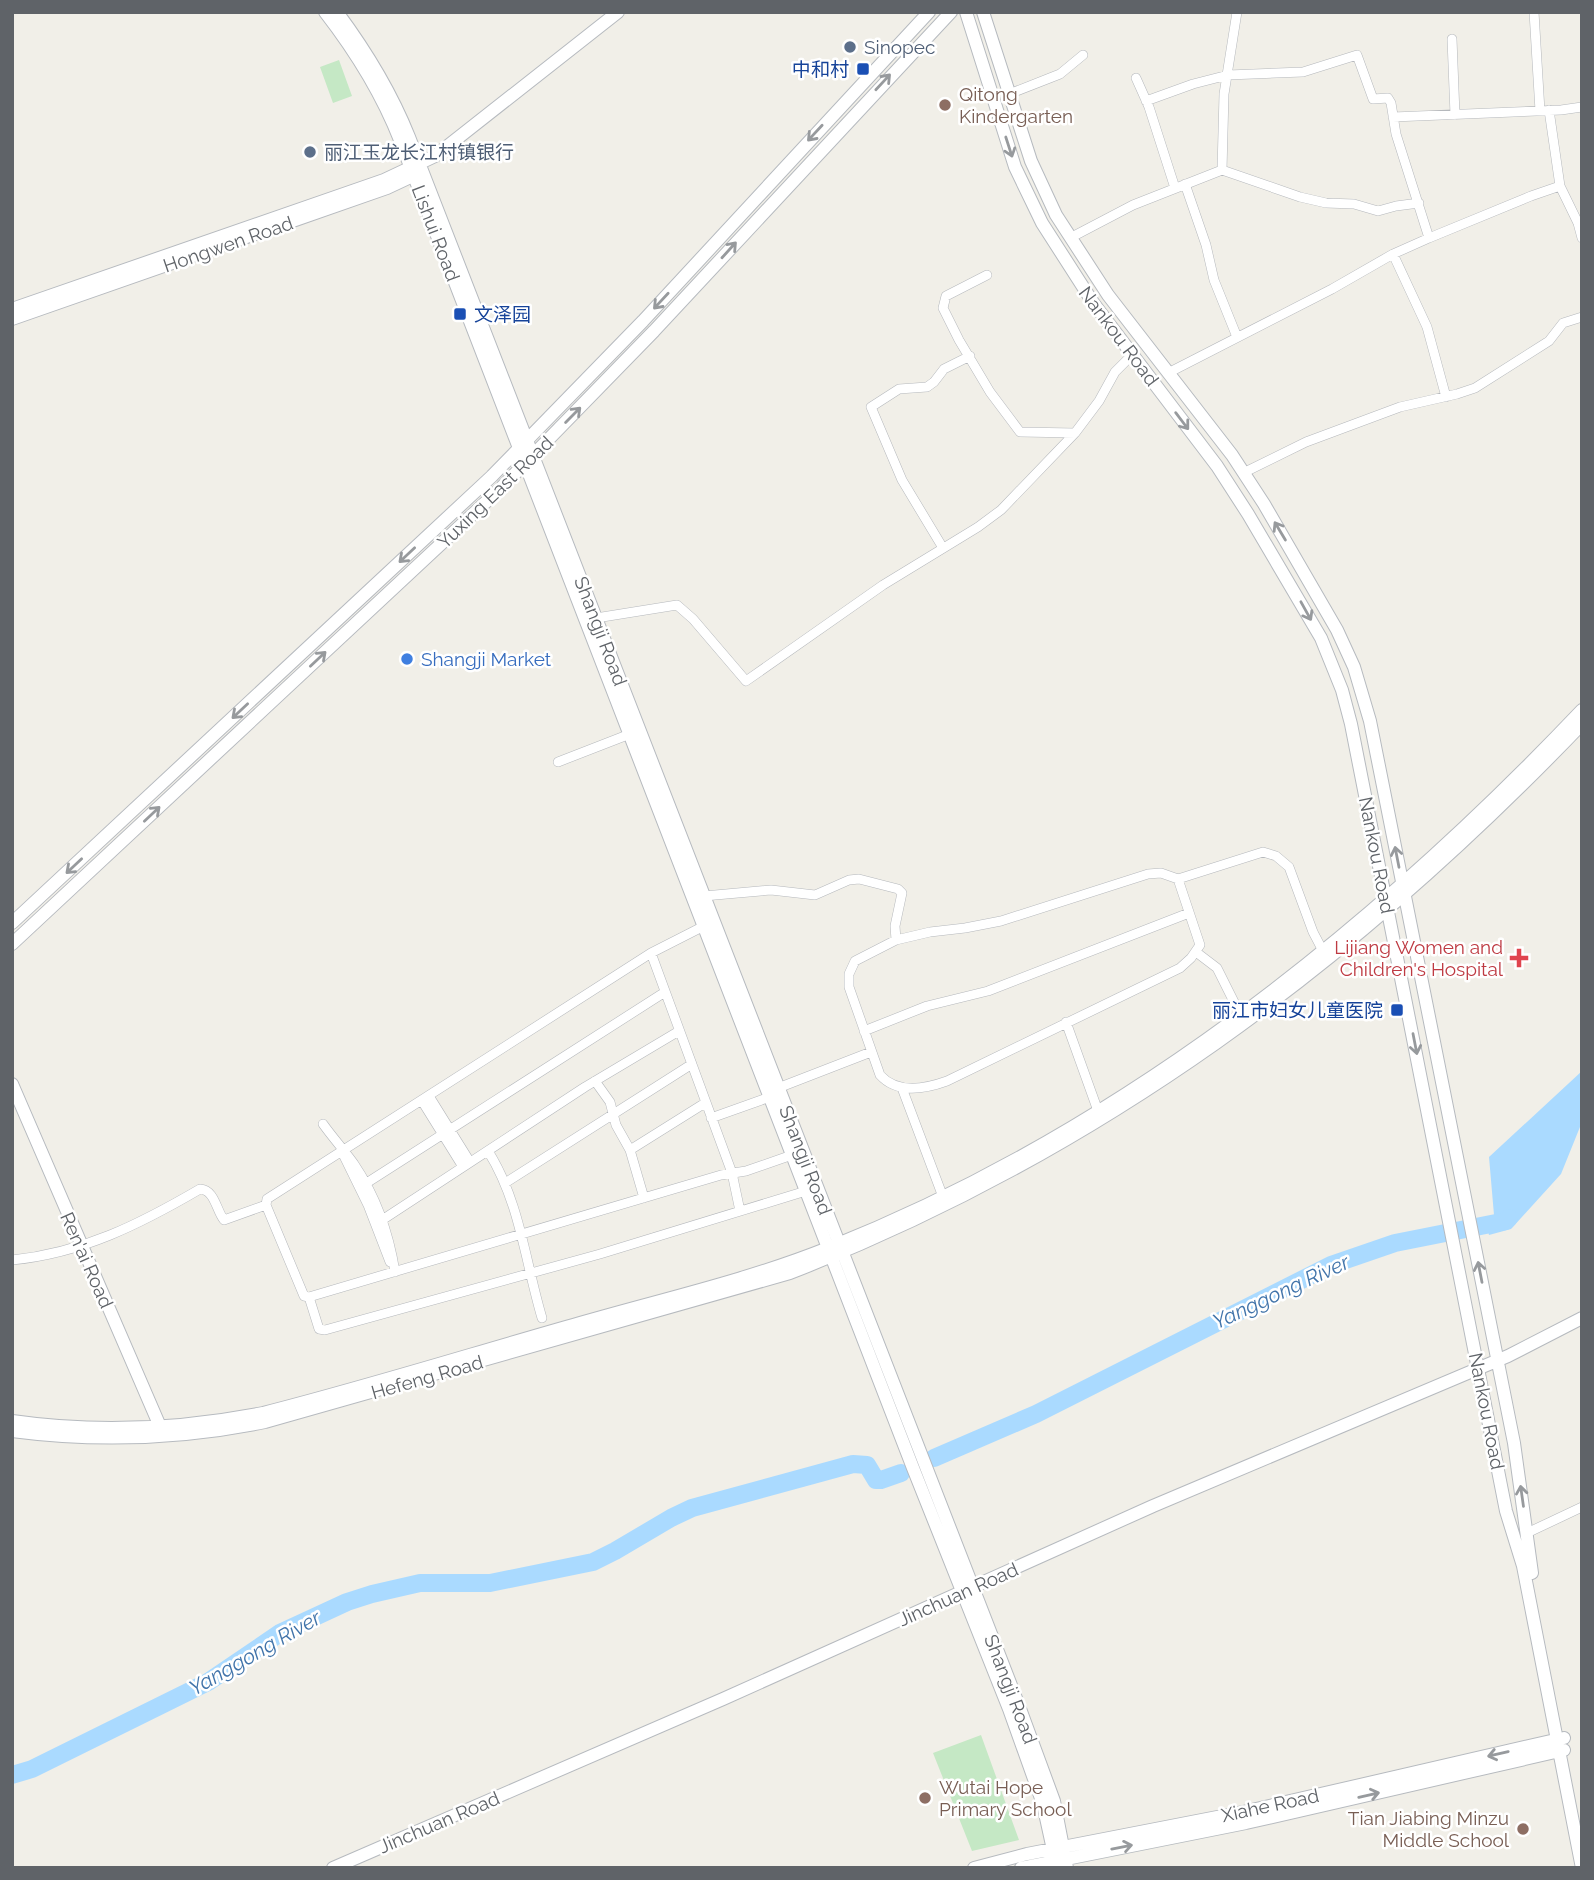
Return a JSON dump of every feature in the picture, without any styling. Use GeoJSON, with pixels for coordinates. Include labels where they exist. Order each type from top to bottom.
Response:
{"type":"FeatureCollection","features":[{"type":"Feature","properties":{"kind":"main road","name":"Lishui Road"},"geometry":{"type":"LineString","coordinates":[[326,12],[376,88],[416,169],[529,460]]}},
{"type":"Feature","properties":{"kind":"main road","name":"Lishui Road"},"geometry":{"type":"LineString","coordinates":[[337,12],[384,83],[402,120],[416,169]]}},
{"type":"Feature","properties":{"kind":"main road","name":"Hongwen Road"},"geometry":{"type":"LineString","coordinates":[[12,319],[387,188],[435,156],[618,12]]}},
{"type":"Feature","properties":{"kind":"main road","name":"Yuxing East Road"},"geometry":{"type":"LineString","coordinates":[[12,923],[523,444],[643,321],[929,12]]}},
{"type":"Feature","properties":{"kind":"main road","name":"Yuxing East Road"},"geometry":{"type":"LineString","coordinates":[[12,944],[529,460],[645,340],[951,12]]}},
{"type":"Feature","properties":{"kind":"main road","name":"Nankou Road"},"geometry":{"type":"LineString","coordinates":[[965,12],[1009,148],[1031,203],[1053,243],[1079,283],[1217,466],[1321,638],[1336,673],[1347,707],[1387,904],[1506,1511],[1523,1566],[1582,1828]]}},
{"type":"Feature","properties":{"kind":"main road","name":"Nankou Road"},"geometry":{"type":"LineString","coordinates":[[983,12],[1038,178],[1070,238],[1115,304],[1244,473],[1328,612],[1354,667],[1370,721],[1514,1443],[1531,1565],[1582,1868]]}},
{"type":"Feature","properties":{"kind":"main road","name":"Hongwen Road"},"geometry":{"type":"LineString","coordinates":[[12,309],[416,169]]}},
{"type":"Feature","properties":{"kind":"main road","name":"Shangji Road"},"geometry":{"type":"LineString","coordinates":[[529,460],[596,618],[704,897],[774,1092],[835,1250],[967,1590],[1054,1801],[1060,1858]]}},
{"type":"Feature","properties":{"kind":"main road","name":"Shangji Road"},"geometry":{"type":"LineString","coordinates":[[529,460],[704,926],[774,1092],[792,1155],[835,1250]]}},
{"type":"Feature","properties":{"kind":"main road"},"geometry":{"type":"LineString","coordinates":[[1404,890],[1582,710]]}},
{"type":"Feature","properties":{"kind":"main road"},"geometry":{"type":"LineString","coordinates":[[835,1250],[965,1197],[1096,1124],[1171,1075],[1250,1019],[1477,829],[1582,724]]}},
{"type":"Feature","properties":{"kind":"main road"},"geometry":{"type":"LineString","coordinates":[[835,1250],[1004,1165],[1098,1111],[1240,1014],[1387,904]]}},
{"type":"Feature","properties":{"kind":"main road","name":"Ren'ai Road"},"geometry":{"type":"LineString","coordinates":[[12,1084],[162,1431]]}},
{"type":"Feature","properties":{"kind":"main road","name":"Hefeng Road"},"geometry":{"type":"LineString","coordinates":[[12,1431],[90,1437],[162,1431],[235,1419],[291,1406],[835,1250]]}},
{"type":"Feature","properties":{"kind":"main road","name":"Jinchuan Road"},"geometry":{"type":"LineString","coordinates":[[333,1868],[348,1865],[1165,1501],[1498,1360],[1582,1318]]}},
{"type":"Feature","properties":{"kind":"main road","name":"Hefeng Road"},"geometry":{"type":"LineString","coordinates":[[12,1421],[162,1431]]}},
{"type":"Feature","properties":{"kind":"main road","name":"Xiahe Road"},"geometry":{"type":"LineString","coordinates":[[1021,1868],[1060,1858],[1246,1823],[1562,1745]]}},
{"type":"Feature","properties":{"kind":"main road","name":"Xiahe Road"},"geometry":{"type":"LineString","coordinates":[[974,1868],[1060,1858]]}},
{"type":"Feature","properties":{"kind":"street"},"geometry":{"type":"LineString","coordinates":[[1222,170],[1224,94],[1237,12]]}},
{"type":"Feature","properties":{"kind":"street"},"geometry":{"type":"LineString","coordinates":[[1534,12],[1545,111],[1560,186],[1578,223],[1582,238]]}},
{"type":"Feature","properties":{"kind":"street"},"geometry":{"type":"LineString","coordinates":[[1452,39],[1455,115]]}},
{"type":"Feature","properties":{"kind":"street"},"geometry":{"type":"LineString","coordinates":[[1009,94],[1060,74],[1083,55]]}},
{"type":"Feature","properties":{"kind":"street"},"geometry":{"type":"LineString","coordinates":[[1146,101],[1228,75],[1303,72],[1357,55],[1373,99],[1388,98],[1391,103],[1396,134],[1429,238]]}},
{"type":"Feature","properties":{"kind":"street"},"geometry":{"type":"LineString","coordinates":[[1136,78],[1206,245],[1214,280],[1237,337]]}},
{"type":"Feature","properties":{"kind":"street"},"geometry":{"type":"LineString","coordinates":[[1393,117],[1582,107]]}},
{"type":"Feature","properties":{"kind":"street"},"geometry":{"type":"LineString","coordinates":[[1070,238],[1133,205],[1222,170],[1300,197],[1326,203],[1354,204],[1378,211],[1419,203]]}},
{"type":"Feature","properties":{"kind":"street"},"geometry":{"type":"LineString","coordinates":[[1168,373],[1332,289],[1393,254],[1531,195],[1560,186]]}},
{"type":"Feature","properties":{"kind":"street"},"geometry":{"type":"LineString","coordinates":[[1393,254],[1427,327],[1446,397]]}},
{"type":"Feature","properties":{"kind":"street"},"geometry":{"type":"LineString","coordinates":[[987,275],[946,296],[943,308],[947,317],[990,392],[1020,432],[1075,433]]}},
{"type":"Feature","properties":{"kind":"street"},"geometry":{"type":"LineString","coordinates":[[1244,473],[1306,442],[1400,407],[1475,388],[1549,341],[1563,323],[1582,317]]}},
{"type":"Feature","properties":{"kind":"street"},"geometry":{"type":"LineString","coordinates":[[596,618],[677,605],[693,619],[747,681],[883,584],[1000,510],[1075,433],[1099,401],[1115,372],[1132,355]]}},
{"type":"Feature","properties":{"kind":"street"},"geometry":{"type":"LineString","coordinates":[[943,548],[902,480],[871,407],[899,389],[926,387],[934,382],[944,369],[970,356]]}},
{"type":"Feature","properties":{"kind":"street"},"geometry":{"type":"LineString","coordinates":[[558,762],[630,734]]}},
{"type":"Feature","properties":{"kind":"street"},"geometry":{"type":"LineString","coordinates":[[1178,879],[1200,945],[1180,968],[947,1081],[929,1086],[902,1088],[883,1079],[877,1069],[849,987],[849,974],[855,961],[896,940],[1001,921],[1148,874],[1161,873],[1178,879],[1263,852],[1276,856],[1289,867],[1323,951]]}},
{"type":"Feature","properties":{"kind":"street"},"geometry":{"type":"LineString","coordinates":[[704,897],[771,890],[815,895],[849,880],[867,880],[898,889],[902,893],[895,926],[896,940]]}},
{"type":"Feature","properties":{"kind":"street"},"geometry":{"type":"LineString","coordinates":[[864,1031],[928,1006],[988,990],[1189,913]]}},
{"type":"Feature","properties":{"kind":"street"},"geometry":{"type":"LineString","coordinates":[[704,926],[652,953],[267,1199],[266,1205],[304,1296],[309,1297],[644,1198],[746,1171],[792,1155]]}},
{"type":"Feature","properties":{"kind":"street"},"geometry":{"type":"LineString","coordinates":[[1196,952],[1217,968],[1240,1014]]}},
{"type":"Feature","properties":{"kind":"street"},"geometry":{"type":"LineString","coordinates":[[652,953],[732,1174],[740,1211]]}},
{"type":"Feature","properties":{"kind":"street"},"geometry":{"type":"LineString","coordinates":[[365,1184],[665,992]]}},
{"type":"Feature","properties":{"kind":"street"},"geometry":{"type":"LineString","coordinates":[[1066,1022],[1098,1111]]}},
{"type":"Feature","properties":{"kind":"street"},"geometry":{"type":"LineString","coordinates":[[379,1222],[596,1081],[679,1031]]}},
{"type":"Feature","properties":{"kind":"street"},"geometry":{"type":"LineString","coordinates":[[711,1118],[871,1052]]}},
{"type":"Feature","properties":{"kind":"street"},"geometry":{"type":"LineString","coordinates":[[505,1183],[692,1064]]}},
{"type":"Feature","properties":{"kind":"street"},"geometry":{"type":"LineString","coordinates":[[596,1081],[610,1102],[616,1125],[630,1150],[644,1198]]}},
{"type":"Feature","properties":{"kind":"street"},"geometry":{"type":"LineString","coordinates":[[902,1088],[943,1196]]}},
{"type":"Feature","properties":{"kind":"street"},"geometry":{"type":"LineString","coordinates":[[426,1098],[467,1165]]}},
{"type":"Feature","properties":{"kind":"street"},"geometry":{"type":"LineString","coordinates":[[630,1150],[705,1103]]}},
{"type":"Feature","properties":{"kind":"street"},"geometry":{"type":"LineString","coordinates":[[323,1124],[353,1163],[365,1184],[395,1272]]}},
{"type":"Feature","properties":{"kind":"street"},"geometry":{"type":"LineString","coordinates":[[343,1151],[379,1222]]}},
{"type":"Feature","properties":{"kind":"street"},"geometry":{"type":"LineString","coordinates":[[488,1151],[505,1183],[522,1234],[542,1318]]}},
{"type":"Feature","properties":{"kind":"street"},"geometry":{"type":"LineString","coordinates":[[12,1260],[81,1246],[141,1223],[200,1189],[211,1193],[224,1220],[266,1205]]}},
{"type":"Feature","properties":{"kind":"street"},"geometry":{"type":"LineString","coordinates":[[309,1297],[319,1329],[325,1331],[806,1191]]}},
{"type":"Feature","properties":{"kind":"street"},"geometry":{"type":"LineString","coordinates":[[1527,1533],[1582,1507]]}},
{"type":"Feature","properties":{"kind":"green space"},"geometry":{"type":"Polygon","coordinates":[[[339,60],[352,96],[333,103],[320,67],[339,60]]]}},
{"type":"Feature","properties":{"kind":"green space"},"geometry":{"type":"Polygon","coordinates":[[[981,1735],[1019,1840],[972,1851],[933,1753],[981,1735]]]}},
{"type":"Feature","properties":{"kind":"water"},"geometry":{"type":"Polygon","coordinates":[[[1582,1071],[1582,1122],[1561,1174],[1511,1229],[1489,1235],[1485,1218],[1494,1215],[1489,1157],[1582,1071]]]}},
{"type":"Feature","properties":{"kind":"waterway","name":"Yanggong River"},"geometry":{"type":"LineString","coordinates":[[934,1458],[1036,1414],[1331,1265],[1395,1243],[1506,1221],[1509,1218]]}},
{"type":"Feature","properties":{"kind":"waterway","name":"Yanggong River"},"geometry":{"type":"LineString","coordinates":[[12,1775],[32,1769],[208,1682],[280,1633],[347,1602],[420,1583],[490,1583],[593,1562],[692,1508],[853,1464],[867,1465],[876,1480],[901,1473]]}},
{"type":"Feature","properties":{"kind":"place","name":"Sinopec"},"geometry":{"type":"Point","coordinates":[850,47]}},
{"type":"Feature","properties":{"kind":"place","name":"中和村"},"geometry":{"type":"Point","coordinates":[863,69]}},
{"type":"Feature","properties":{"kind":"place","name":"Qitong Kindergarten"},"geometry":{"type":"Point","coordinates":[945,105]}},
{"type":"Feature","properties":{"kind":"place","name":"丽江玉龙长江村镇银行"},"geometry":{"type":"Point","coordinates":[310,152]}},
{"type":"Feature","properties":{"kind":"place","name":"文泽园"},"geometry":{"type":"Point","coordinates":[460,314]}},
{"type":"Feature","properties":{"kind":"place","name":"Shangji Market"},"geometry":{"type":"Point","coordinates":[407,659]}},
{"type":"Feature","properties":{"kind":"place","name":"Lijiang Women and Children's Hospital"},"geometry":{"type":"Point","coordinates":[1519,958]}},
{"type":"Feature","properties":{"kind":"place","name":"丽江市妇女儿童医院"},"geometry":{"type":"Point","coordinates":[1397,1010]}},
{"type":"Feature","properties":{"kind":"place","name":"Wutai Hope Primary School"},"geometry":{"type":"Point","coordinates":[925,1798]}},
{"type":"Feature","properties":{"kind":"place","name":"Tian Jiabing Minzu Middle School"},"geometry":{"type":"Point","coordinates":[1523,1829]}}]}
